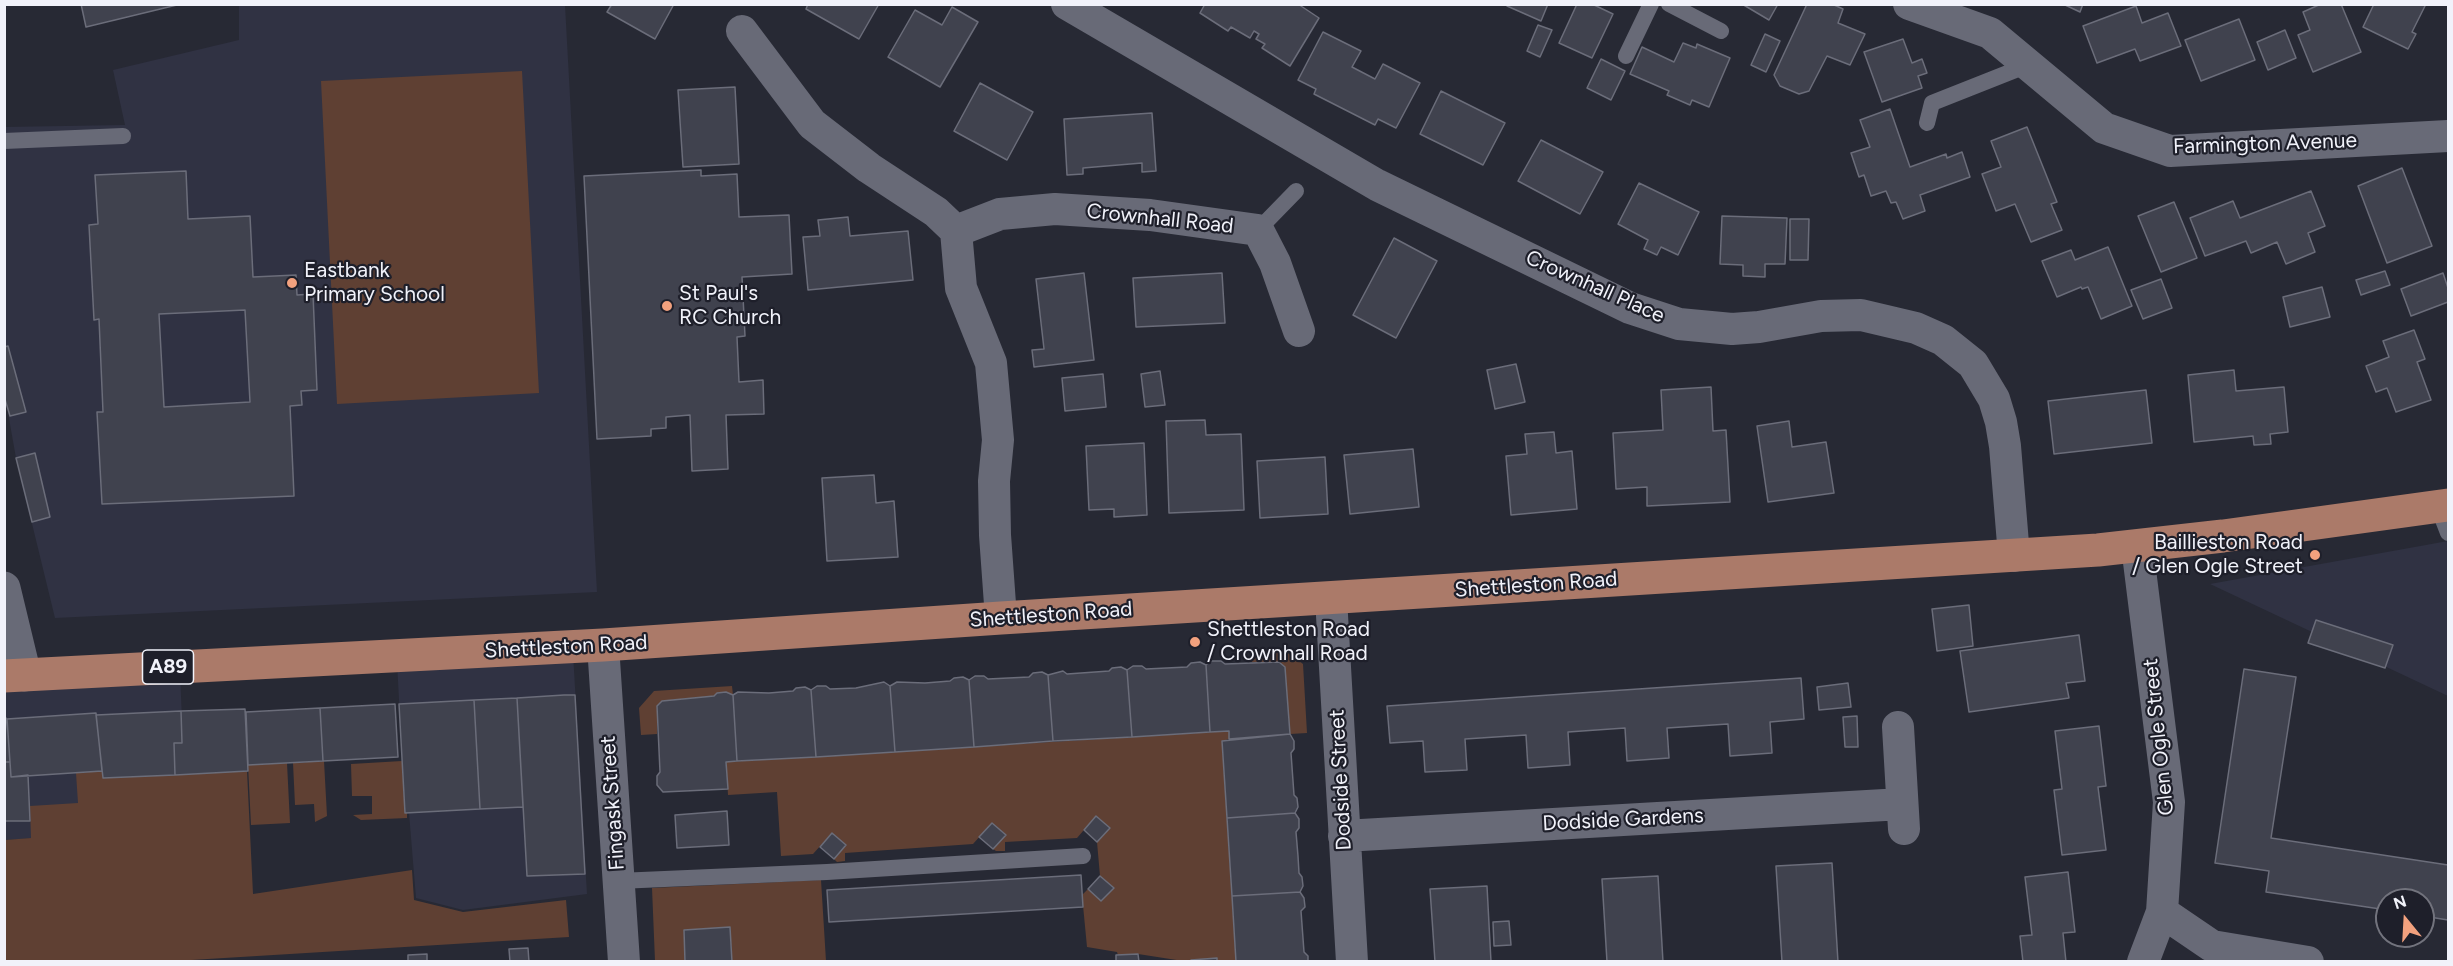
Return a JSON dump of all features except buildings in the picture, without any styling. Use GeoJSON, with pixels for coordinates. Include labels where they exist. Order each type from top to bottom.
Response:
{"type":"FeatureCollection","features":[{"type":"Feature","properties":{"kind":"main road","name":"A89"},"geometry":{"type":"LineString","coordinates":[[2137,546],[2445,515]]}},
{"type":"Feature","properties":{"kind":"main road","name":"Shettleston Road"},"geometry":{"type":"LineString","coordinates":[[15,675],[603,645],[1001,618],[2014,556],[2137,546]]}},
{"type":"Feature","properties":{"kind":"main road"},"geometry":{"type":"LineString","coordinates":[[4,588],[15,675]]}},
{"type":"Feature","properties":{"kind":"street","name":"Crownhall Place"},"geometry":{"type":"LineString","coordinates":[[1067,4],[1377,185],[1630,308],[1679,324],[1732,329],[1759,327],[1821,315],[1861,315],[1916,328],[1943,340],[1973,364],[1998,411],[2005,446],[2014,556]]}},
{"type":"Feature","properties":{"kind":"street","name":"Farmington Avenue"},"geometry":{"type":"LineString","coordinates":[[1909,4],[1990,33],[2104,128],[2170,151],[2448,136]]}},
{"type":"Feature","properties":{"kind":"street"},"geometry":{"type":"LineString","coordinates":[[742,31],[812,124],[869,168],[936,212],[956,231],[961,288],[991,363],[998,440],[994,481],[1001,618]]}},
{"type":"Feature","properties":{"kind":"street","name":"Crownhall Road"},"geometry":{"type":"LineString","coordinates":[[956,231],[1000,213],[1055,208],[1150,215],[1258,230],[1275,263],[1299,331]]}},
{"type":"Feature","properties":{"kind":"street","name":"Glen Ogle Street"},"geometry":{"type":"LineString","coordinates":[[2137,546],[2169,802],[2162,912],[2143,962]]}},
{"type":"Feature","properties":{"kind":"street","name":"Dodside Street"},"geometry":{"type":"LineString","coordinates":[[1331,598],[1352,962]]}},
{"type":"Feature","properties":{"kind":"street","name":"Fingask Street"},"geometry":{"type":"LineString","coordinates":[[603,645],[624,962]]}},
{"type":"Feature","properties":{"kind":"street","name":"Dodside Gardens"},"geometry":{"type":"LineString","coordinates":[[1344,836],[1903,816],[1898,727]]}},
{"type":"Feature","properties":{"kind":"street"},"geometry":{"type":"LineString","coordinates":[[2162,912],[2212,946],[2308,962]]}},
{"type":"Feature","properties":{"kind":"lane"},"geometry":{"type":"LineString","coordinates":[[1626,56],[1651,4]]}},
{"type":"Feature","properties":{"kind":"lane"},"geometry":{"type":"LineString","coordinates":[[1669,4],[1721,31]]}},
{"type":"Feature","properties":{"kind":"lane"},"geometry":{"type":"LineString","coordinates":[[1927,123],[1932,103],[2028,65]]}},
{"type":"Feature","properties":{"kind":"lane"},"geometry":{"type":"LineString","coordinates":[[4,141],[123,136]]}},
{"type":"Feature","properties":{"kind":"lane"},"geometry":{"type":"LineString","coordinates":[[1258,230],[1296,191]]}},
{"type":"Feature","properties":{"kind":"lane"},"geometry":{"type":"LineString","coordinates":[[618,881],[827,872],[1083,856]]}},
{"type":"Feature","properties":{"kind":"shaded area","name":"Eastbank Primary School"},"geometry":{"type":"Polygon","coordinates":[[[239,5],[565,5],[597,592],[55,618],[16,458],[5,396],[4,127],[125,125],[113,70],[239,40],[239,5]]]}},
{"type":"Feature","properties":{"kind":"shaded area"},"geometry":{"type":"Polygon","coordinates":[[[522,71],[539,393],[337,404],[321,81],[522,71]]]}},
{"type":"Feature","properties":{"kind":"shaded area"},"geometry":{"type":"Polygon","coordinates":[[[2448,541],[2448,696],[2210,584],[2448,541]]]}},
{"type":"Feature","properties":{"kind":"shaded area"},"geometry":{"type":"Polygon","coordinates":[[[4,646],[16,684],[180,672],[183,744],[100,747],[103,779],[122,832],[5,840],[4,646]]]}},
{"type":"Feature","properties":{"kind":"shaded area"},"geometry":{"type":"Polygon","coordinates":[[[1285,651],[1303,664],[1307,733],[1290,734],[1284,667],[1279,662],[1252,662],[1252,653],[1285,651]]]}},
{"type":"Feature","properties":{"kind":"shaded area"},"geometry":{"type":"Polygon","coordinates":[[[573,653],[587,894],[463,910],[416,898],[409,813],[405,813],[397,662],[573,653]]]}},
{"type":"Feature","properties":{"kind":"shaded area"},"geometry":{"type":"Polygon","coordinates":[[[732,686],[733,695],[726,692],[714,696],[662,701],[657,706],[657,734],[641,735],[639,708],[654,691],[732,686]]]}},
{"type":"Feature","properties":{"kind":"shaded area"},"geometry":{"type":"Polygon","coordinates":[[[1229,731],[1229,739],[1222,741],[1236,961],[1217,961],[1216,958],[1183,961],[1138,954],[1118,955],[1117,952],[1087,947],[1082,895],[1088,889],[1101,901],[1114,888],[1100,876],[1097,842],[1110,828],[1096,816],[1077,838],[1005,842],[1005,851],[993,849],[1006,835],[992,823],[973,844],[845,853],[845,861],[837,862],[834,859],[846,845],[832,833],[813,854],[781,856],[777,792],[728,795],[726,762],[1229,731]]]}},
{"type":"Feature","properties":{"kind":"shaded area"},"geometry":{"type":"Polygon","coordinates":[[[324,761],[327,816],[315,822],[314,804],[295,805],[293,763],[324,761]]]}},
{"type":"Feature","properties":{"kind":"shaded area"},"geometry":{"type":"Polygon","coordinates":[[[402,761],[407,818],[361,820],[353,815],[372,814],[372,796],[352,796],[351,764],[402,761]]]}},
{"type":"Feature","properties":{"kind":"shaded area"},"geometry":{"type":"Polygon","coordinates":[[[287,763],[290,823],[251,825],[248,765],[287,763]]]}},
{"type":"Feature","properties":{"kind":"shaded area"},"geometry":{"type":"Polygon","coordinates":[[[102,771],[103,778],[247,771],[253,894],[412,870],[414,900],[463,912],[566,900],[569,937],[175,961],[5,962],[5,840],[31,838],[30,806],[78,803],[76,773],[102,771]]]}},
{"type":"Feature","properties":{"kind":"shaded area"},"geometry":{"type":"Polygon","coordinates":[[[821,880],[826,961],[732,961],[730,927],[684,930],[685,961],[655,961],[652,888],[821,880]]]}},
{"type":"Feature","properties":{"kind":"place","name":"Eastbank Primary School"},"geometry":{"type":"Point","coordinates":[292,283]}},
{"type":"Feature","properties":{"kind":"place","name":"St Paul's RC Church"},"geometry":{"type":"Point","coordinates":[667,306]}},
{"type":"Feature","properties":{"kind":"place","name":"Baillieston Road / Glen Ogle Street"},"geometry":{"type":"Point","coordinates":[2315,555]}},
{"type":"Feature","properties":{"kind":"place","name":"Shettleston Road / Crownhall Road"},"geometry":{"type":"Point","coordinates":[1195,642]}}]}
